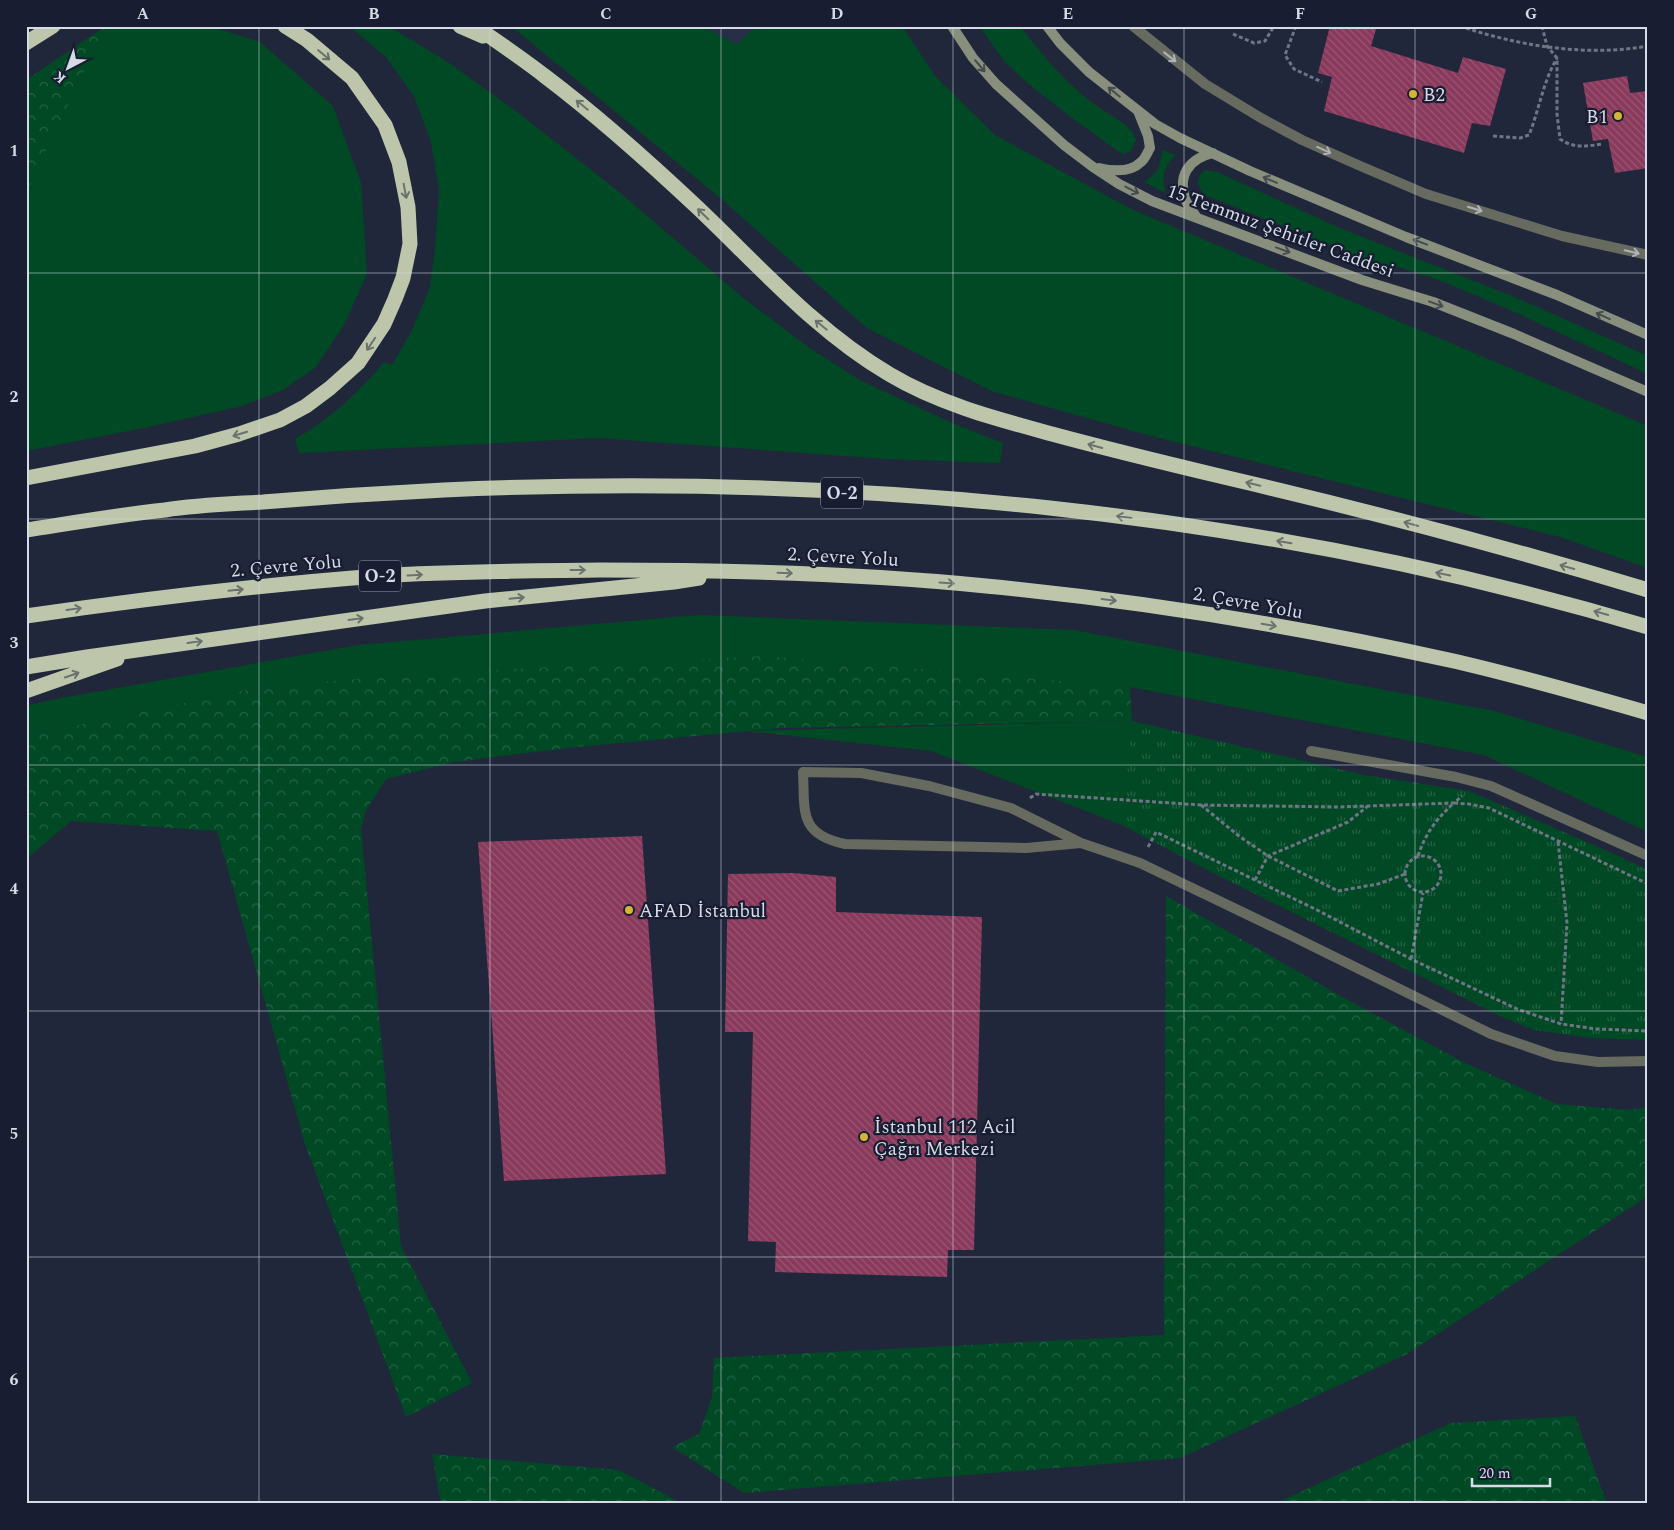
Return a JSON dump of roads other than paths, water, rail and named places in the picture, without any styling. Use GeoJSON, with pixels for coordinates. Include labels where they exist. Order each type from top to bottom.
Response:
{"type":"FeatureCollection","features":[{"type":"Feature","properties":{"kind":"highway"},"geometry":{"type":"LineString","coordinates":[[26,43],[53,26]]}},
{"type":"Feature","properties":{"kind":"highway"},"geometry":{"type":"LineString","coordinates":[[26,478],[195,446],[280,420],[306,406],[358,363],[384,324],[403,278],[410,244],[408,207],[399,162],[385,125],[352,78],[307,40],[285,26]]}},
{"type":"Feature","properties":{"kind":"highway"},"geometry":{"type":"LineString","coordinates":[[460,26],[503,46]]}},
{"type":"Feature","properties":{"kind":"highway"},"geometry":{"type":"LineString","coordinates":[[475,26],[549,79],[642,156],[802,309],[859,355],[892,376],[938,399],[1002,421],[1118,452],[1346,506],[1648,590]]}},
{"type":"Feature","properties":{"kind":"highway","name":"O-2"},"geometry":{"type":"LineString","coordinates":[[26,530],[168,509],[374,493],[489,488],[603,485],[708,486],[942,498],[1061,508],[1180,525],[1317,548],[1527,593],[1648,627]]}},
{"type":"Feature","properties":{"kind":"highway","name":"2. Çevre Yolu"},"geometry":{"type":"LineString","coordinates":[[26,616],[175,596],[379,576],[496,571],[736,571],[863,576],[984,586],[1109,600],[1214,615],[1333,636],[1451,661],[1648,713]]}},
{"type":"Feature","properties":{"kind":"highway"},"geometry":{"type":"LineString","coordinates":[[26,667],[486,601],[674,582],[736,571]]}},
{"type":"Feature","properties":{"kind":"highway"},"geometry":{"type":"LineString","coordinates":[[26,690],[147,649]]}},
{"type":"Feature","properties":{"kind":"main road","name":"15 Temmuz Şehitler Caddesi"},"geometry":{"type":"LineString","coordinates":[[952,26],[974,58],[996,84],[1064,145],[1093,167],[1152,200],[1362,280],[1432,302],[1514,334],[1648,392]]}},
{"type":"Feature","properties":{"kind":"main road","name":"15 Temmuz Şehitler Caddesi"},"geometry":{"type":"LineString","coordinates":[[1047,26],[1060,43],[1089,72],[1137,111],[1164,129],[1250,171],[1406,237],[1557,295],[1648,335]]}},
{"type":"Feature","properties":{"kind":"main road"},"geometry":{"type":"LineString","coordinates":[[1093,167],[1113,171],[1129,169],[1142,162],[1150,148],[1148,136],[1137,111]]}},
{"type":"Feature","properties":{"kind":"main road"},"geometry":{"type":"LineString","coordinates":[[1197,218],[1187,202],[1182,183],[1185,170],[1202,156],[1214,153]]}},
{"type":"Feature","properties":{"kind":"street"},"geometry":{"type":"LineString","coordinates":[[1133,26],[1206,84],[1237,104],[1294,135],[1358,165],[1435,197],[1562,236],[1648,256]]}},
{"type":"Feature","properties":{"kind":"street"},"geometry":{"type":"LineString","coordinates":[[1311,751],[1456,777],[1492,786],[1648,856]]}},
{"type":"Feature","properties":{"kind":"street"},"geometry":{"type":"LineString","coordinates":[[1081,843],[1026,848],[845,844],[828,840],[812,829],[805,816],[804,772],[861,773],[929,786],[1012,808],[1081,843],[1140,863],[1491,1034],[1555,1056],[1598,1062],[1648,1061]]}},
{"type":"Feature","properties":{"kind":"place","name":"B2"},"geometry":{"type":"Point","coordinates":[1413,94]}},
{"type":"Feature","properties":{"kind":"place","name":"B1"},"geometry":{"type":"Point","coordinates":[1618,116]}},
{"type":"Feature","properties":{"kind":"place","name":"AFAD İstanbul"},"geometry":{"type":"Point","coordinates":[629,910]}},
{"type":"Feature","properties":{"kind":"place","name":"İstanbul 112 Acil Çağrı Merkezi"},"geometry":{"type":"Point","coordinates":[864,1137]}}]}
